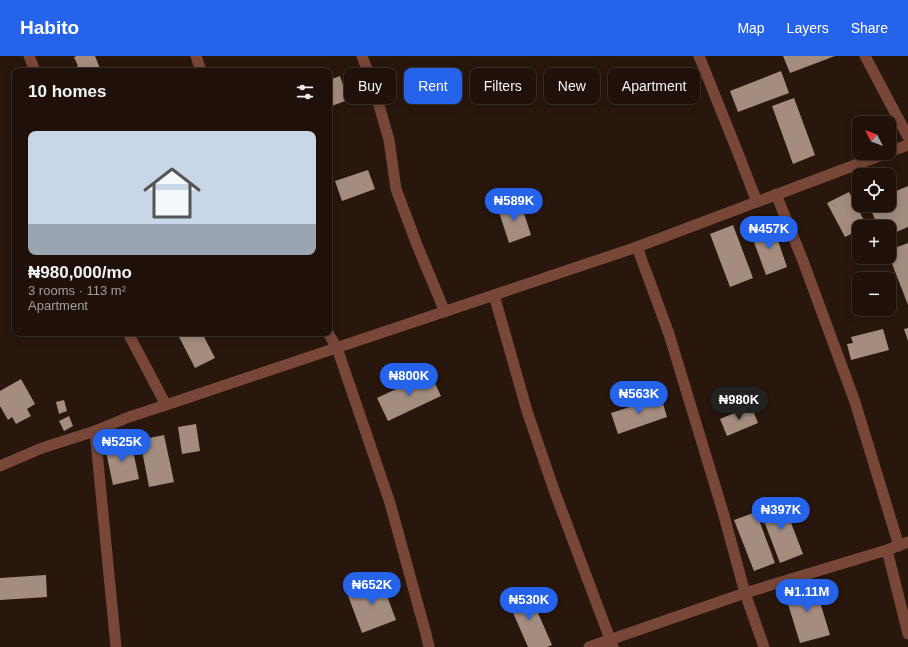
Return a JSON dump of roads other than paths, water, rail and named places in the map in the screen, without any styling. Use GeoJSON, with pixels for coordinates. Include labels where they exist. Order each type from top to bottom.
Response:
{"type":"FeatureCollection","features":[{"type":"Feature","properties":{"kind":"street"},"geometry":{"type":"LineString","coordinates":[[30,56],[34,68]]}},
{"type":"Feature","properties":{"kind":"street"},"geometry":{"type":"LineString","coordinates":[[196,56],[200,68]]}},
{"type":"Feature","properties":{"kind":"street"},"geometry":{"type":"LineString","coordinates":[[362,56],[374,88],[389,140],[396,189],[444,312]]}},
{"type":"Feature","properties":{"kind":"street"},"geometry":{"type":"LineString","coordinates":[[699,56],[757,202]]}},
{"type":"Feature","properties":{"kind":"street"},"geometry":{"type":"LineString","coordinates":[[865,56],[908,137]]}},
{"type":"Feature","properties":{"kind":"street"},"geometry":{"type":"LineString","coordinates":[[896,150],[908,145]]}},
{"type":"Feature","properties":{"kind":"street"},"geometry":{"type":"LineString","coordinates":[[0,466],[42,448],[95,431],[166,404],[637,247],[869,160]]}},
{"type":"Feature","properties":{"kind":"street"},"geometry":{"type":"LineString","coordinates":[[589,647],[612,643],[745,593],[903,544],[855,402],[803,261],[776,194]]}},
{"type":"Feature","properties":{"kind":"street"},"geometry":{"type":"LineString","coordinates":[[637,247],[669,334],[723,512],[745,593],[764,647]]}},
{"type":"Feature","properties":{"kind":"street"},"geometry":{"type":"LineString","coordinates":[[494,295],[527,411],[554,490],[612,643]]}},
{"type":"Feature","properties":{"kind":"street"},"geometry":{"type":"LineString","coordinates":[[130,336],[166,404]]}},
{"type":"Feature","properties":{"kind":"street"},"geometry":{"type":"LineString","coordinates":[[330,336],[337,348],[390,503],[429,647]]}},
{"type":"Feature","properties":{"kind":"street"},"geometry":{"type":"LineString","coordinates":[[95,431],[116,647]]}},
{"type":"Feature","properties":{"kind":"street"},"geometry":{"type":"LineString","coordinates":[[887,550],[908,634]]}}]}
